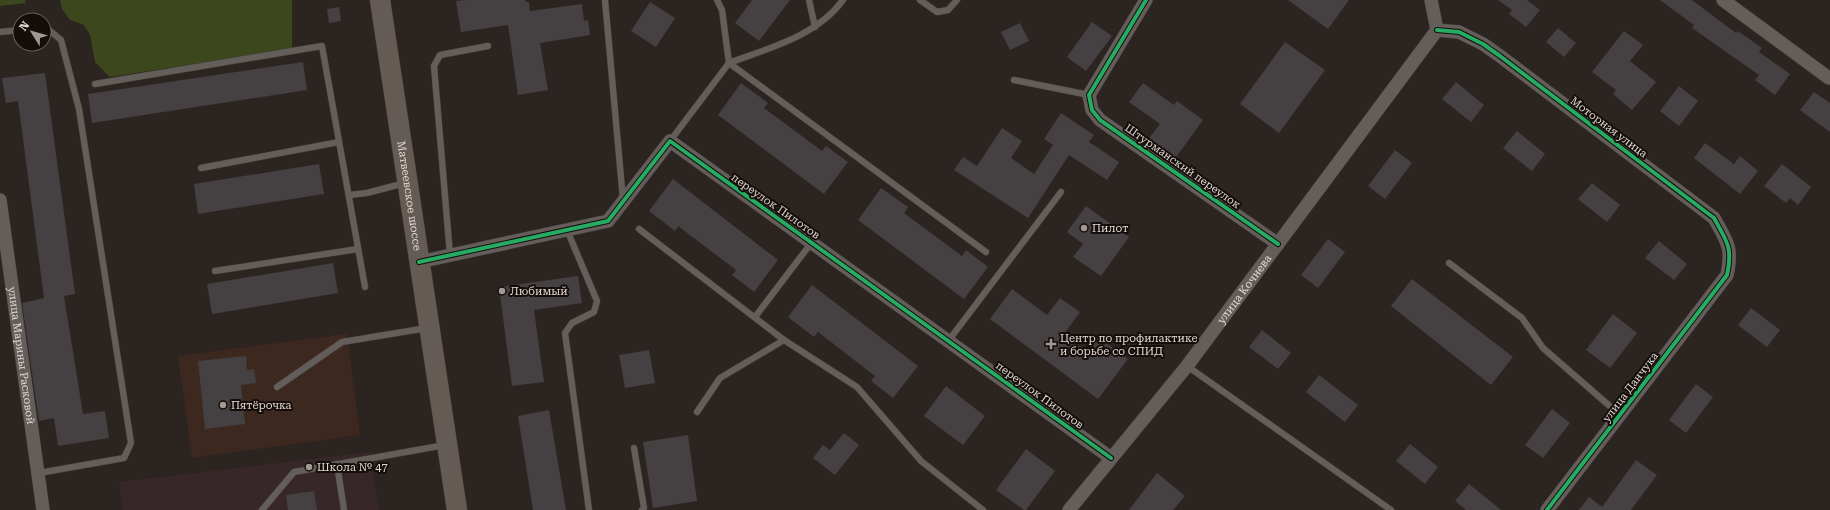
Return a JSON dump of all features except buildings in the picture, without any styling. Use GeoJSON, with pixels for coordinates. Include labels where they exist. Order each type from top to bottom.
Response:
{"type":"FeatureCollection","features":[{"type":"Feature","properties":{"kind":"main road","name":"Матвеевское шоссе"},"geometry":{"type":"LineString","coordinates":[[380,0],[428,328],[457,510]]}},
{"type":"Feature","properties":{"kind":"street"},"geometry":{"type":"LineString","coordinates":[[1089,94],[1146,0]]}},
{"type":"Feature","properties":{"kind":"street"},"geometry":{"type":"LineString","coordinates":[[1431,0],[1436,30]]}},
{"type":"Feature","properties":{"kind":"street"},"geometry":{"type":"LineString","coordinates":[[1723,0],[1829,78]]}},
{"type":"Feature","properties":{"kind":"street","name":"улица Кочнева"},"geometry":{"type":"LineString","coordinates":[[1069,510],[1187,366],[1436,30]]}},
{"type":"Feature","properties":{"kind":"street","name":"Моторная улица"},"geometry":{"type":"LineString","coordinates":[[1436,30],[1459,32],[1483,44],[1714,218],[1728,242],[1731,258],[1726,275]]}},
{"type":"Feature","properties":{"kind":"street","name":"Штурманский переулок"},"geometry":{"type":"LineString","coordinates":[[1089,94],[1092,110],[1100,120],[1278,244]]}},
{"type":"Feature","properties":{"kind":"street"},"geometry":{"type":"LineString","coordinates":[[419,262],[608,221],[670,141]]}},
{"type":"Feature","properties":{"kind":"street","name":"переулок Пилотов"},"geometry":{"type":"LineString","coordinates":[[670,141],[949,340],[1111,458]]}},
{"type":"Feature","properties":{"kind":"street","name":"улица Марины Расковой"},"geometry":{"type":"LineString","coordinates":[[0,200],[43,510]]}},
{"type":"Feature","properties":{"kind":"street","name":"улица Данчука"},"geometry":{"type":"LineString","coordinates":[[1547,510],[1726,275]]}},
{"type":"Feature","properties":{"kind":"lane"},"geometry":{"type":"LineString","coordinates":[[605,0],[623,202]]}},
{"type":"Feature","properties":{"kind":"lane"},"geometry":{"type":"LineString","coordinates":[[716,0],[722,10],[729,63],[986,252]]}},
{"type":"Feature","properties":{"kind":"lane"},"geometry":{"type":"LineString","coordinates":[[809,0],[815,27]]}},
{"type":"Feature","properties":{"kind":"lane"},"geometry":{"type":"LineString","coordinates":[[670,141],[729,63],[785,42],[815,27],[843,0]]}},
{"type":"Feature","properties":{"kind":"lane"},"geometry":{"type":"LineString","coordinates":[[920,0],[936,12],[948,10],[957,0]]}},
{"type":"Feature","properties":{"kind":"lane"},"geometry":{"type":"LineString","coordinates":[[0,32],[12,31]]}},
{"type":"Feature","properties":{"kind":"lane"},"geometry":{"type":"LineString","coordinates":[[39,473],[124,458],[131,443],[79,109],[61,40],[52,32]]}},
{"type":"Feature","properties":{"kind":"lane"},"geometry":{"type":"LineString","coordinates":[[95,84],[322,46],[365,287]]}},
{"type":"Feature","properties":{"kind":"lane"},"geometry":{"type":"LineString","coordinates":[[450,255],[434,66],[440,55],[488,46]]}},
{"type":"Feature","properties":{"kind":"lane"},"geometry":{"type":"LineString","coordinates":[[1014,80],[1089,94]]}},
{"type":"Feature","properties":{"kind":"lane"},"geometry":{"type":"LineString","coordinates":[[201,168],[339,142]]}},
{"type":"Feature","properties":{"kind":"lane"},"geometry":{"type":"LineString","coordinates":[[349,195],[367,193],[407,182]]}},
{"type":"Feature","properties":{"kind":"lane"},"geometry":{"type":"LineString","coordinates":[[949,340],[1061,192]]}},
{"type":"Feature","properties":{"kind":"lane"},"geometry":{"type":"LineString","coordinates":[[639,229],[756,317],[784,340],[857,387],[921,461],[983,510]]}},
{"type":"Feature","properties":{"kind":"lane"},"geometry":{"type":"LineString","coordinates":[[567,230],[597,301],[594,312],[572,323],[565,333],[589,510]]}},
{"type":"Feature","properties":{"kind":"lane"},"geometry":{"type":"LineString","coordinates":[[756,317],[812,242]]}},
{"type":"Feature","properties":{"kind":"lane"},"geometry":{"type":"LineString","coordinates":[[215,271],[358,249]]}},
{"type":"Feature","properties":{"kind":"lane"},"geometry":{"type":"LineString","coordinates":[[1449,264],[1522,318],[1543,348],[1620,414]]}},
{"type":"Feature","properties":{"kind":"lane"},"geometry":{"type":"LineString","coordinates":[[278,387],[342,342],[428,328]]}},
{"type":"Feature","properties":{"kind":"lane"},"geometry":{"type":"LineString","coordinates":[[697,412],[720,378],[784,340]]}},
{"type":"Feature","properties":{"kind":"lane"},"geometry":{"type":"LineString","coordinates":[[1187,366],[1391,510]]}},
{"type":"Feature","properties":{"kind":"lane"},"geometry":{"type":"LineString","coordinates":[[262,510],[294,472],[447,445]]}},
{"type":"Feature","properties":{"kind":"lane"},"geometry":{"type":"LineString","coordinates":[[634,448],[644,508],[642,510]]}},
{"type":"Feature","properties":{"kind":"lane"},"geometry":{"type":"LineString","coordinates":[[337,464],[344,510]]}},
{"type":"Feature","properties":{"kind":"shaded area"},"geometry":{"type":"Polygon","coordinates":[[[347,334],[360,435],[192,458],[178,356],[347,334]]]}},
{"type":"Feature","properties":{"kind":"shaded area","name":"Школа № 47"},"geometry":{"type":"Polygon","coordinates":[[[370,452],[379,510],[122,510],[119,482],[370,452]]]}},
{"type":"Feature","properties":{"kind":"green space"},"geometry":{"type":"Polygon","coordinates":[[[0,0],[25,0],[26,3],[0,6],[0,0]]]}},
{"type":"Feature","properties":{"kind":"green space"},"geometry":{"type":"Polygon","coordinates":[[[60,0],[292,0],[292,49],[110,77],[95,62],[90,35],[84,25],[70,20],[62,9],[60,0]]]}},
{"type":"Feature","properties":{"kind":"cycle path"},"geometry":{"type":"LineString","coordinates":[[1146,0],[1089,95],[1092,110],[1100,120],[1278,244]]}},
{"type":"Feature","properties":{"kind":"cycle path"},"geometry":{"type":"LineString","coordinates":[[1437,30],[1459,32],[1483,44],[1500,56],[1714,218],[1728,245],[1729,265],[1727,275],[1547,510]]}},
{"type":"Feature","properties":{"kind":"cycle path"},"geometry":{"type":"LineString","coordinates":[[419,262],[608,221],[670,141],[1111,458]]}},
{"type":"Feature","properties":{"kind":"place","name":"Пилот"},"geometry":{"type":"Point","coordinates":[1084,228]}},
{"type":"Feature","properties":{"kind":"place","name":"Любимый"},"geometry":{"type":"Point","coordinates":[502,291]}},
{"type":"Feature","properties":{"kind":"place","name":"Центр по профилактике и борьбе со СПИД"},"geometry":{"type":"Point","coordinates":[1051,344]}},
{"type":"Feature","properties":{"kind":"place","name":"Пятёрочка"},"geometry":{"type":"Point","coordinates":[223,405]}},
{"type":"Feature","properties":{"kind":"place","name":"Школа № 47"},"geometry":{"type":"Point","coordinates":[309,467]}}]}
